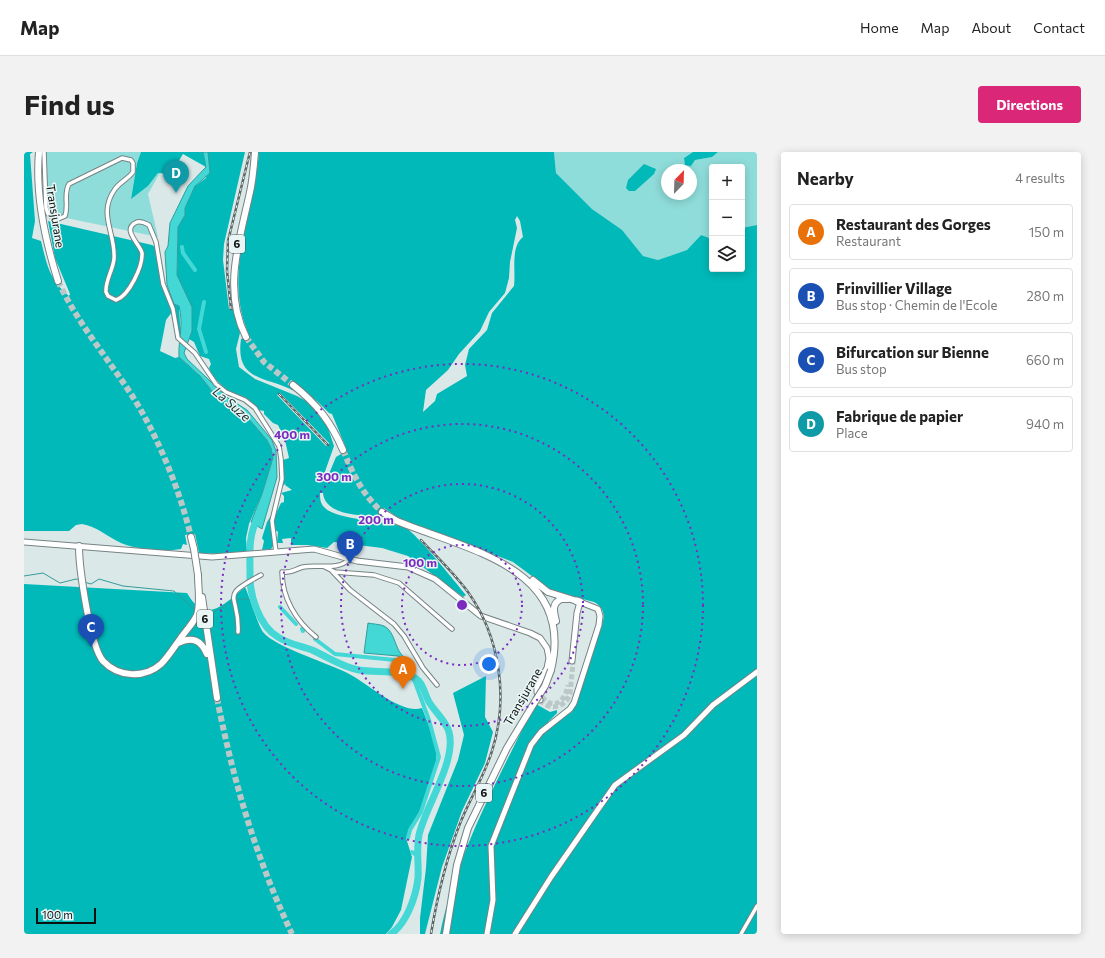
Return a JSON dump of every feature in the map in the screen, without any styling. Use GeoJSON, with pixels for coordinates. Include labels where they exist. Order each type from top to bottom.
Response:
{"type":"FeatureCollection","features":[{"type":"Feature","properties":{"kind":"main road","name":"Transjurane"},"geometry":{"type":"LineString","coordinates":[[39,152],[38,177],[42,220],[50,257],[58,281]]}},
{"type":"Feature","properties":{"kind":"main road","name":"6"},"geometry":{"type":"LineString","coordinates":[[246,337],[238,315],[234,290],[235,268],[238,243],[253,180],[255,152]]}},
{"type":"Feature","properties":{"kind":"main road"},"geometry":{"type":"LineString","coordinates":[[293,385],[324,414],[336,434],[343,450]]}},
{"type":"Feature","properties":{"kind":"main road","name":"Transjurane"},"geometry":{"type":"LineString","coordinates":[[382,512],[397,521],[490,556],[514,569],[529,582],[547,607],[554,632],[555,650],[552,670],[545,686],[539,699],[507,748],[468,828],[455,875],[446,934]]}},
{"type":"Feature","properties":{"kind":"main road","name":"6"},"geometry":{"type":"LineString","coordinates":[[192,538],[217,698]]}},
{"type":"Feature","properties":{"kind":"main road"},"geometry":{"type":"LineString","coordinates":[[79,546],[80,562],[95,647],[101,658],[109,666],[121,672],[130,674],[141,673],[154,669],[178,643],[197,614],[198,576]]}},
{"type":"Feature","properties":{"kind":"main road"},"geometry":{"type":"LineString","coordinates":[[514,569],[525,573],[545,590],[579,601]]}},
{"type":"Feature","properties":{"kind":"main road"},"geometry":{"type":"LineString","coordinates":[[554,632],[556,624],[554,606],[561,599],[579,601]]}},
{"type":"Feature","properties":{"kind":"main road"},"geometry":{"type":"LineString","coordinates":[[178,643],[188,639],[198,641],[204,647],[211,663]]}},
{"type":"Feature","properties":{"kind":"street"},"geometry":{"type":"LineString","coordinates":[[44,152],[46,208],[48,214],[56,220],[65,216],[67,209],[66,192],[69,184],[122,158],[131,160],[133,163],[133,172],[115,189],[108,205],[107,222],[114,245],[114,259],[106,292],[108,296],[116,300],[121,299],[129,288],[138,270],[142,255],[140,247],[132,238],[131,230],[136,223],[145,222],[152,229],[156,242],[163,284],[172,309],[179,341],[188,346],[197,356],[216,384],[226,392],[245,400],[260,415],[279,446],[282,470],[272,521],[274,552]]}},
{"type":"Feature","properties":{"kind":"street"},"geometry":{"type":"LineString","coordinates":[[24,542],[212,557],[236,557],[314,549],[362,562],[397,565],[424,573],[445,586],[478,614],[490,620],[530,633],[544,643],[548,652],[549,663],[542,680],[539,699]]}},
{"type":"Feature","properties":{"kind":"street"},"geometry":{"type":"LineString","coordinates":[[316,638],[305,628],[291,608],[283,588],[282,572],[291,572],[304,567],[326,567],[342,564],[349,559]]}},
{"type":"Feature","properties":{"kind":"street"},"geometry":{"type":"LineString","coordinates":[[326,567],[354,593],[394,624],[404,636],[423,668],[437,685]]}},
{"type":"Feature","properties":{"kind":"street"},"geometry":{"type":"LineString","coordinates":[[332,571],[374,575],[399,583],[452,629]]}},
{"type":"Feature","properties":{"kind":"street"},"geometry":{"type":"LineString","coordinates":[[238,632],[238,619],[232,599],[235,591],[246,583],[262,575]]}},
{"type":"Feature","properties":{"kind":"street"},"geometry":{"type":"LineString","coordinates":[[486,934],[493,900],[490,859],[492,841],[531,745],[541,732],[570,709],[574,703],[599,625],[600,616],[598,609],[579,601],[572,661]]}},
{"type":"Feature","properties":{"kind":"street"},"geometry":{"type":"LineString","coordinates":[[515,934],[551,877],[615,785],[684,735],[713,705],[757,672]]}},
{"type":"Feature","properties":{"kind":"street"},"geometry":{"type":"LineString","coordinates":[[741,934],[757,906]]}},
{"type":"Feature","properties":{"kind":"shaded area"},"geometry":{"type":"Polygon","coordinates":[[[24,152],[33,152],[30,154],[35,221],[32,238],[41,241],[50,271],[62,290],[69,296],[70,294],[55,258],[48,221],[152,245],[158,249],[163,278],[174,304],[179,306],[181,340],[178,334],[176,312],[172,312],[166,320],[160,351],[175,358],[179,357],[200,376],[212,391],[248,418],[267,440],[271,448],[273,458],[262,494],[249,524],[246,538],[247,552],[219,554],[199,553],[195,534],[185,535],[187,545],[183,544],[181,549],[159,550],[143,549],[121,543],[92,527],[82,524],[76,525],[69,531],[24,531],[24,152]]]}},
{"type":"Feature","properties":{"kind":"shaded area"},"geometry":{"type":"Polygon","coordinates":[[[43,152],[141,152],[137,163],[131,198],[148,186],[158,173],[160,173],[148,194],[158,237],[47,214],[43,152]]]}},
{"type":"Feature","properties":{"kind":"shaded area"},"geometry":{"type":"Polygon","coordinates":[[[141,152],[203,152],[206,167],[183,154],[171,174],[158,173],[148,186],[131,199],[137,163],[141,152]]]}},
{"type":"Feature","properties":{"kind":"shaded area"},"geometry":{"type":"Polygon","coordinates":[[[208,152],[245,152],[224,244],[223,260],[229,309],[234,308],[240,333],[236,349],[239,367],[255,379],[308,402],[327,425],[334,446],[322,480],[326,481],[336,457],[341,454],[340,451],[346,448],[332,414],[329,413],[295,382],[291,387],[294,391],[255,376],[243,363],[240,353],[241,339],[249,335],[241,312],[238,289],[239,267],[259,152],[554,152],[556,173],[592,209],[622,230],[643,256],[658,260],[687,250],[701,235],[709,238],[709,272],[745,272],[745,227],[757,225],[757,934],[440,934],[447,905],[466,849],[490,794],[530,714],[536,704],[550,712],[557,710],[557,713],[548,722],[553,724],[572,712],[604,618],[603,613],[601,608],[594,602],[552,591],[513,562],[402,520],[384,508],[378,516],[362,516],[344,513],[330,506],[325,500],[323,493],[320,493],[320,499],[324,507],[339,515],[404,527],[426,547],[466,595],[463,597],[408,556],[382,548],[334,542],[327,548],[307,545],[291,545],[291,538],[282,539],[283,543],[277,543],[278,532],[273,528],[273,525],[278,509],[281,503],[284,502],[284,496],[281,493],[292,490],[285,485],[286,483],[283,486],[283,460],[289,458],[285,440],[278,425],[273,423],[264,414],[264,411],[258,410],[246,398],[228,391],[213,377],[209,368],[211,364],[209,359],[200,356],[194,342],[189,339],[192,331],[177,275],[178,227],[185,215],[185,208],[195,186],[206,178],[208,152]],[[517,216],[515,220],[517,228],[510,262],[509,278],[505,293],[489,312],[480,331],[459,354],[448,370],[426,390],[423,412],[435,401],[437,394],[467,376],[465,365],[469,349],[487,330],[492,313],[514,286],[514,260],[516,247],[523,237],[520,221],[517,216]],[[280,393],[277,395],[326,446],[329,443],[280,393]]]}},
{"type":"Feature","properties":{"kind":"shaded area"},"geometry":{"type":"Polygon","coordinates":[[[554,152],[693,152],[684,158],[694,160],[711,157],[718,152],[757,152],[757,225],[745,227],[745,164],[709,164],[709,238],[701,235],[687,250],[658,260],[643,256],[622,231],[592,209],[556,173],[554,152]]]}},
{"type":"Feature","properties":{"kind":"shaded area"},"geometry":{"type":"Polygon","coordinates":[[[693,152],[718,152],[712,157],[695,160],[692,164],[685,164],[684,158],[693,152]]]}},
{"type":"Feature","properties":{"kind":"shaded area"},"geometry":{"type":"Polygon","coordinates":[[[644,164],[656,169],[654,174],[635,191],[629,191],[626,188],[628,180],[644,164]]]}},
{"type":"Feature","properties":{"kind":"shaded area"},"geometry":{"type":"Polygon","coordinates":[[[272,514],[270,522],[273,546],[271,549],[262,550],[264,541],[262,538],[267,522],[272,514]]]}},
{"type":"Feature","properties":{"kind":"shaded area"},"geometry":{"type":"Polygon","coordinates":[[[24,584],[187,593],[194,603],[201,608],[208,610],[215,609],[222,605],[245,587],[261,628],[269,638],[279,644],[351,675],[395,703],[414,709],[422,708],[437,747],[436,765],[420,813],[410,827],[406,838],[412,857],[401,910],[392,927],[386,934],[24,934],[24,584]]]}},
{"type":"Feature","properties":{"kind":"shaded area"},"geometry":{"type":"Polygon","coordinates":[[[486,676],[485,717],[493,732],[485,763],[462,811],[442,867],[425,934],[420,934],[420,918],[428,835],[458,760],[464,735],[453,693],[486,676]]]}},
{"type":"Feature","properties":{"kind":"water","name":"La Suze"},"geometry":{"type":"Polygon","coordinates":[[[203,152],[208,152],[210,173],[195,186],[185,208],[185,215],[178,227],[177,275],[192,307],[192,331],[184,353],[187,359],[228,398],[247,410],[272,440],[276,451],[277,477],[262,529],[251,522],[262,494],[273,458],[271,448],[267,440],[248,418],[212,391],[200,376],[179,357],[181,319],[179,306],[174,304],[167,285],[165,252],[168,246],[170,223],[188,186],[206,167],[203,152]]]}},
{"type":"Feature","properties":{"kind":"water"},"geometry":{"type":"Polygon","coordinates":[[[368,623],[382,625],[388,629],[391,632],[401,655],[405,658],[364,653],[368,623]]]}},
{"type":"Feature","properties":{"kind":"waterway"},"geometry":{"type":"LineString","coordinates":[[182,247],[183,253],[195,270]]}},
{"type":"Feature","properties":{"kind":"waterway"},"geometry":{"type":"LineString","coordinates":[[204,302],[199,329],[206,352]]}},
{"type":"Feature","properties":{"kind":"waterway"},"geometry":{"type":"LineString","coordinates":[[258,517],[251,538],[251,590],[256,609],[265,625],[271,632],[286,641],[312,650],[353,669],[400,673],[413,677],[419,681],[429,702],[448,728],[450,744],[449,756],[445,770],[422,824],[419,835],[418,878],[413,901],[402,923],[391,934]]}},
{"type":"Feature","properties":{"kind":"waterway"},"geometry":{"type":"LineString","coordinates":[[24,576],[43,573],[60,583],[76,579],[80,580]]}},
{"type":"Feature","properties":{"kind":"waterway"},"geometry":{"type":"LineString","coordinates":[[84,582],[91,584],[99,579],[123,586],[174,591],[196,611]]}},
{"type":"Feature","properties":{"kind":"waterway"},"geometry":{"type":"LineString","coordinates":[[206,613],[218,610],[238,600],[252,600]]}},
{"type":"Feature","properties":{"kind":"waterway"},"geometry":{"type":"LineString","coordinates":[[280,607],[296,624]]}},
{"type":"Feature","properties":{"kind":"waterway"},"geometry":{"type":"LineString","coordinates":[[315,639],[335,654],[403,661],[409,666],[429,720],[439,757],[421,812],[410,830],[408,838]]}},
{"type":"Feature","properties":{"kind":"waterway"},"geometry":{"type":"LineString","coordinates":[[412,852],[416,855]]}},
{"type":"Feature","properties":{"kind":"tunnel"},"geometry":{"type":"LineString","coordinates":[[58,281],[74,311],[92,339],[141,410],[159,444],[181,500],[191,537]]}},
{"type":"Feature","properties":{"kind":"tunnel"},"geometry":{"type":"LineString","coordinates":[[246,337],[264,362],[293,385]]}},
{"type":"Feature","properties":{"kind":"tunnel"},"geometry":{"type":"LineString","coordinates":[[343,450],[350,467],[364,491],[382,512]]}},
{"type":"Feature","properties":{"kind":"tunnel"},"geometry":{"type":"LineString","coordinates":[[540,700],[546,705],[554,707],[561,705],[567,700],[570,694],[572,661]]}},
{"type":"Feature","properties":{"kind":"tunnel"},"geometry":{"type":"LineString","coordinates":[[542,697],[551,703],[559,702],[565,695],[568,685]]}},
{"type":"Feature","properties":{"kind":"tunnel"},"geometry":{"type":"LineString","coordinates":[[217,698],[230,759],[247,818],[267,877],[292,934]]}},
{"type":"Feature","properties":{"kind":"railway"},"geometry":{"type":"LineString","coordinates":[[231,309],[227,271],[228,241],[250,152]]}},
{"type":"Feature","properties":{"kind":"railway"},"geometry":{"type":"LineString","coordinates":[[279,394],[328,445]]}},
{"type":"Feature","properties":{"kind":"railway"},"geometry":{"type":"LineString","coordinates":[[421,540],[457,578],[479,610],[488,628],[494,648],[500,689],[500,710],[492,751],[454,839],[442,879],[431,934]]}},
{"type":"Feature","properties":{"kind":"place","name":"Fabrique de papier"},"geometry":{"type":"Point","coordinates":[176,193]}},
{"type":"Feature","properties":{"kind":"place","name":"Frinvillier Village"},"geometry":{"type":"Point","coordinates":[350,564]}},
{"type":"Feature","properties":{"kind":"place","name":"Bifurcation sur Bienne"},"geometry":{"type":"Point","coordinates":[91,647]}},
{"type":"Feature","properties":{"kind":"place","name":"Restaurant des Gorges"},"geometry":{"type":"Point","coordinates":[403,689]}}]}
